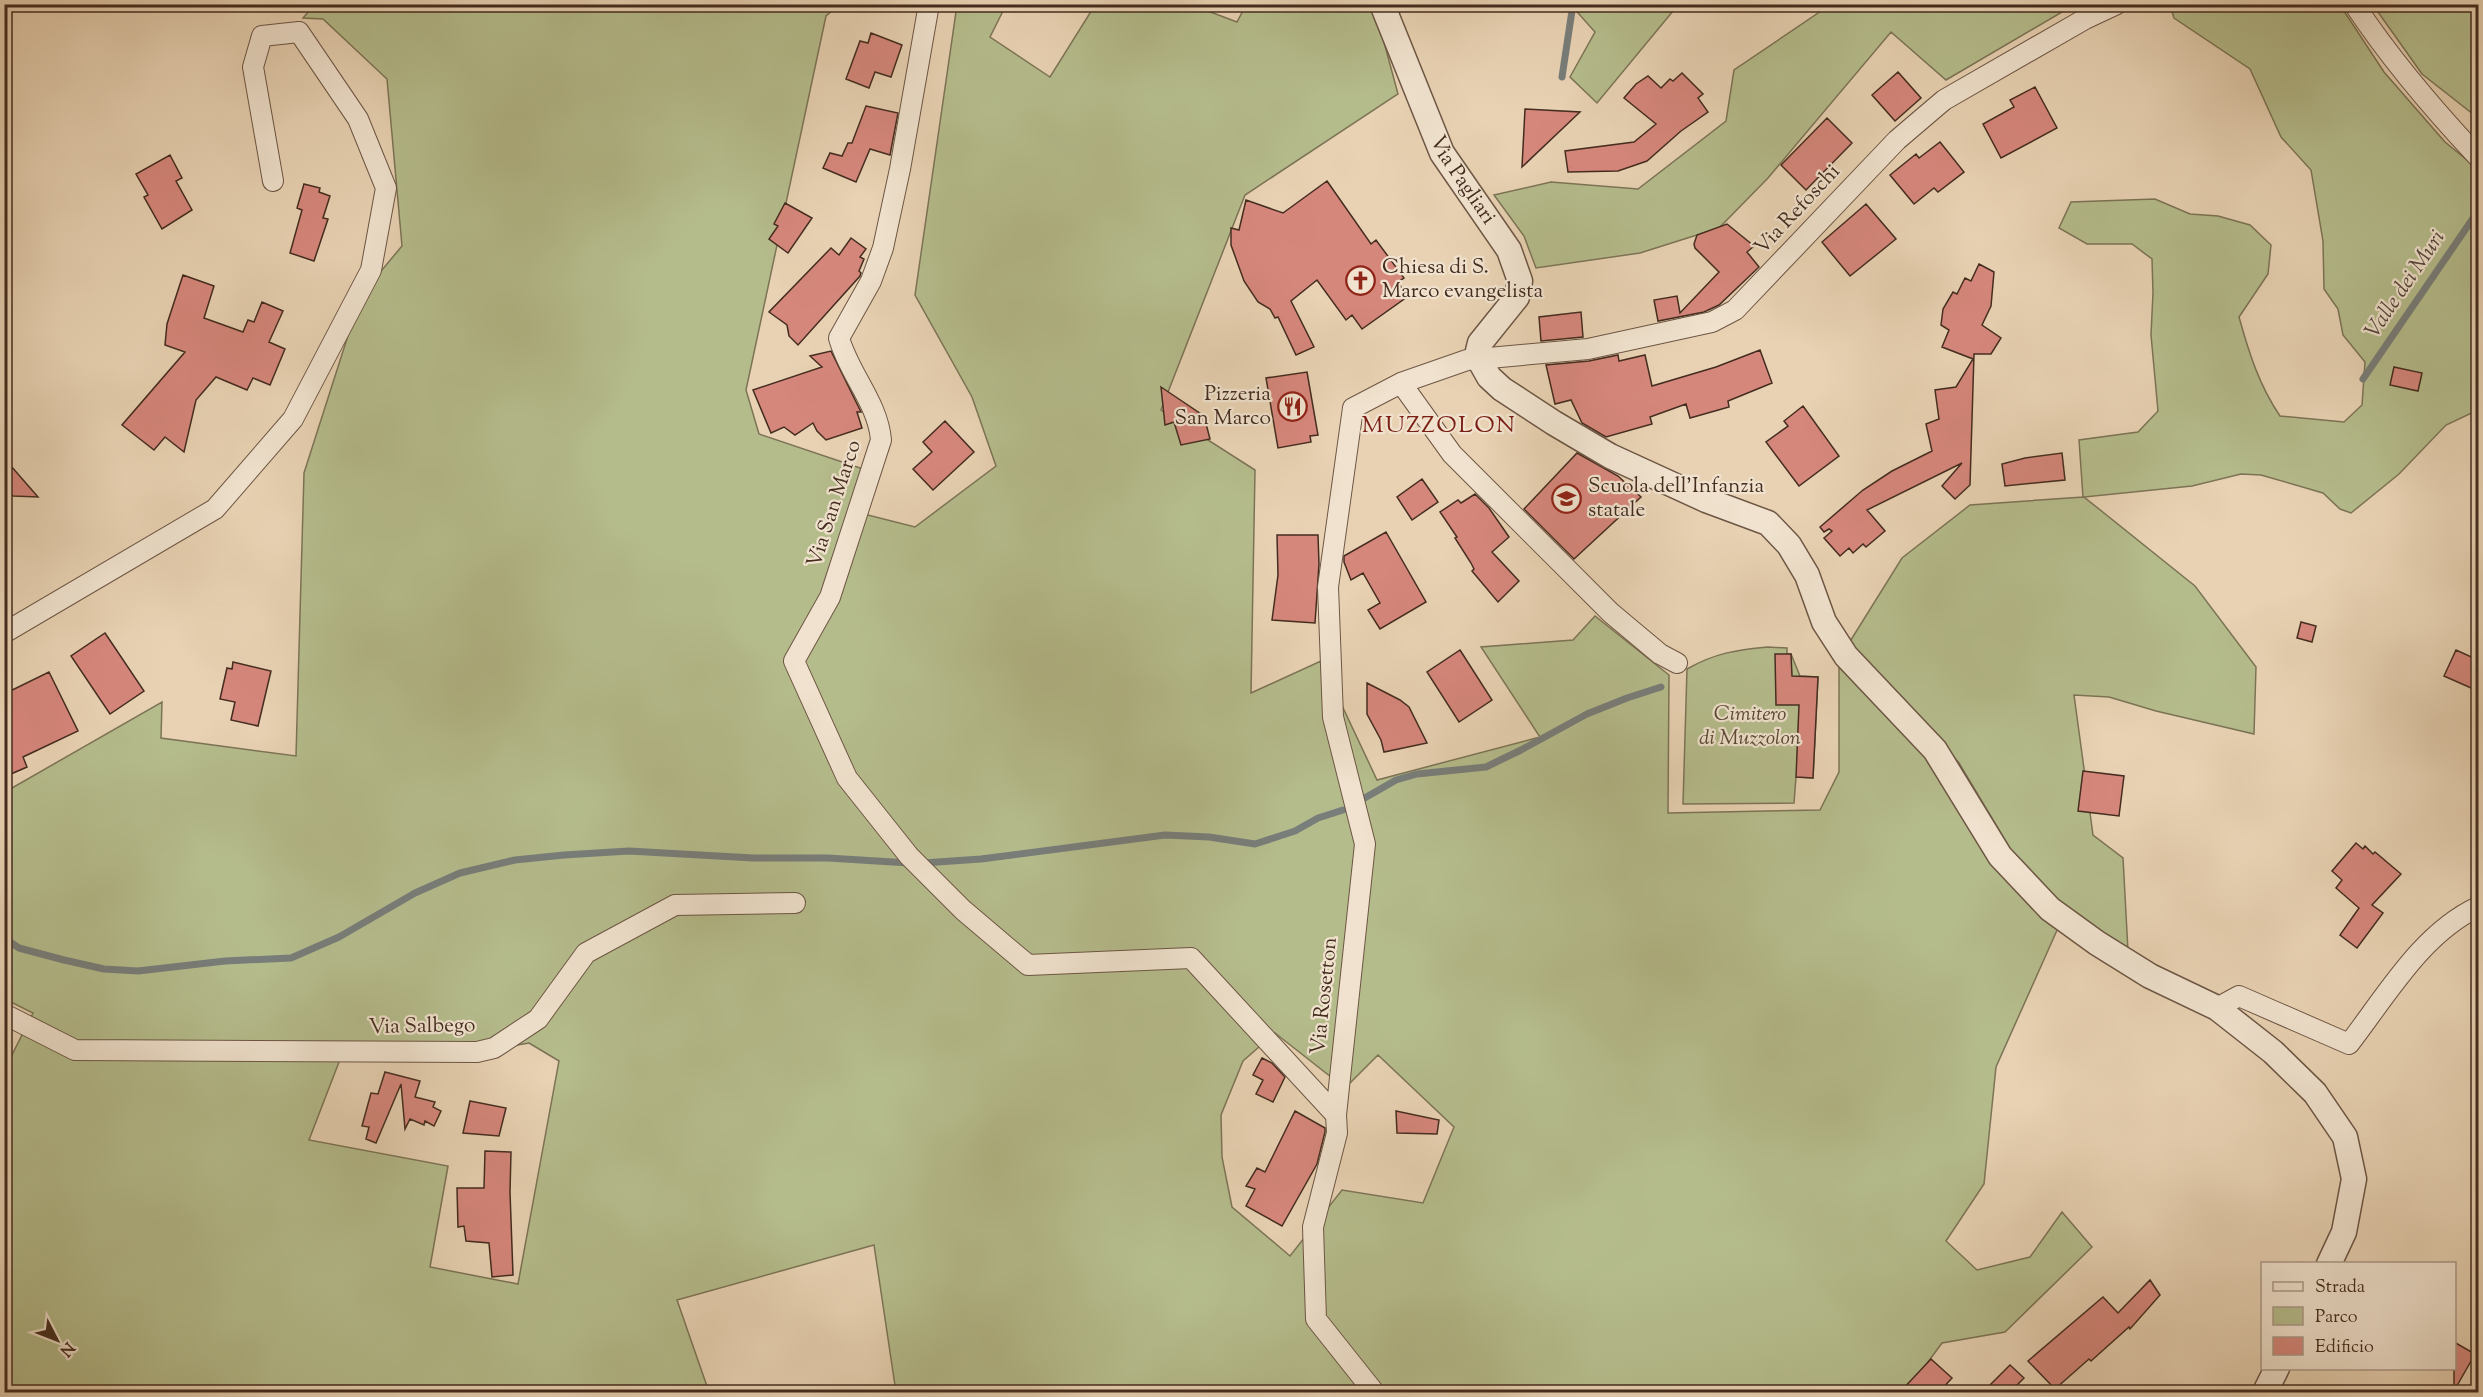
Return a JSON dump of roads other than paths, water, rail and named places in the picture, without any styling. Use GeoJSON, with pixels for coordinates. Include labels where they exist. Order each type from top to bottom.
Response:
{"type":"FeatureCollection","features":[{"type":"Feature","properties":{"kind":"street","name":"Via San Marco"},"geometry":{"type":"LineString","coordinates":[[929,4],[900,169],[883,248],[871,281],[838,338],[880,423],[881,440],[875,465],[830,597],[794,661],[847,778],[909,856],[963,910],[1028,965],[1191,958],[1336,1115]]}},
{"type":"Feature","properties":{"kind":"street","name":"Via Pagliari"},"geometry":{"type":"LineString","coordinates":[[1382,4],[1442,153],[1509,250],[1520,281],[1517,297],[1480,352]]}},
{"type":"Feature","properties":{"kind":"street","name":"Via Refoschi"},"geometry":{"type":"LineString","coordinates":[[1401,383],[1467,360],[1480,352],[1588,349],[1712,322],[1735,310],[1897,140],[1944,100],[2085,19],[2117,4]]}},
{"type":"Feature","properties":{"kind":"street"},"geometry":{"type":"LineString","coordinates":[[2354,4],[2381,45],[2415,88],[2478,157]]}},
{"type":"Feature","properties":{"kind":"street"},"geometry":{"type":"LineString","coordinates":[[4,633],[215,509],[293,419],[371,270],[386,188],[358,119],[299,32],[262,36],[253,67],[273,181]]}},
{"type":"Feature","properties":{"kind":"street"},"geometry":{"type":"LineString","coordinates":[[1480,352],[1489,377],[1502,389],[1610,456],[1706,500],[1768,523],[1790,545],[1807,574],[1824,621],[1846,656],[1935,750],[2000,856],[2050,909],[2097,943],[2150,976],[2217,1008],[2273,1052],[2315,1093],[2345,1137],[2354,1179],[2344,1232],[2330,1262]]}},
{"type":"Feature","properties":{"kind":"street"},"geometry":{"type":"LineString","coordinates":[[1401,383],[1452,454],[1611,613],[1660,654],[1677,663]]}},
{"type":"Feature","properties":{"kind":"street","name":"Via Rosetton"},"geometry":{"type":"LineString","coordinates":[[1374,1392],[1316,1319],[1312,1227],[1337,1132],[1336,1115],[1365,844],[1333,717],[1328,586],[1353,408],[1401,383]]}},
{"type":"Feature","properties":{"kind":"street","name":"Via Salbego"},"geometry":{"type":"LineString","coordinates":[[4,1014],[75,1050],[477,1052],[494,1048],[538,1019],[586,953],[675,905],[795,903]]}},
{"type":"Feature","properties":{"kind":"street"},"geometry":{"type":"LineString","coordinates":[[2217,1008],[2239,996],[2349,1044],[2421,951],[2461,915],[2478,907]]}},
{"type":"Feature","properties":{"kind":"street"},"geometry":{"type":"LineString","coordinates":[[2265,1392],[2276,1370]]}},
{"type":"Feature","properties":{"kind":"waterway"},"geometry":{"type":"LineString","coordinates":[[1562,77],[1573,4]]}},
{"type":"Feature","properties":{"kind":"waterway","name":"Valle dei Muri"},"geometry":{"type":"LineString","coordinates":[[2363,379],[2478,211]]}},
{"type":"Feature","properties":{"kind":"waterway"},"geometry":{"type":"LineString","coordinates":[[1363,799],[1396,780],[1417,774],[1486,767],[1587,714],[1661,687]]}},
{"type":"Feature","properties":{"kind":"waterway"},"geometry":{"type":"LineString","coordinates":[[923,863],[981,859],[1165,835],[1209,837],[1255,844],[1295,831],[1318,818],[1343,810]]}},
{"type":"Feature","properties":{"kind":"waterway"},"geometry":{"type":"LineString","coordinates":[[4,938],[19,948],[64,960],[104,969],[138,971],[225,961],[291,958],[339,937],[415,893],[460,873],[515,860],[629,851],[909,863]]}},
{"type":"Feature","properties":{"kind":"place","name":"Chiesa di S. Marco evangelista"},"geometry":{"type":"Point","coordinates":[1361,280]}},
{"type":"Feature","properties":{"kind":"place","name":"Pizzeria San Marco"},"geometry":{"type":"Point","coordinates":[1292,407]}},
{"type":"Feature","properties":{"kind":"place","name":"Scuola dell'Infanzia statale"},"geometry":{"type":"Point","coordinates":[1567,499]}},
{"type":"Feature","properties":{"kind":"district","name":"MUZZOLON"},"geometry":{"type":"Point","coordinates":[1439,426]}},
{"type":"Feature","properties":{"kind":"park label","name":"Cimitero di Muzzolon"},"geometry":{"type":"Point","coordinates":[1750,727]}}]}
